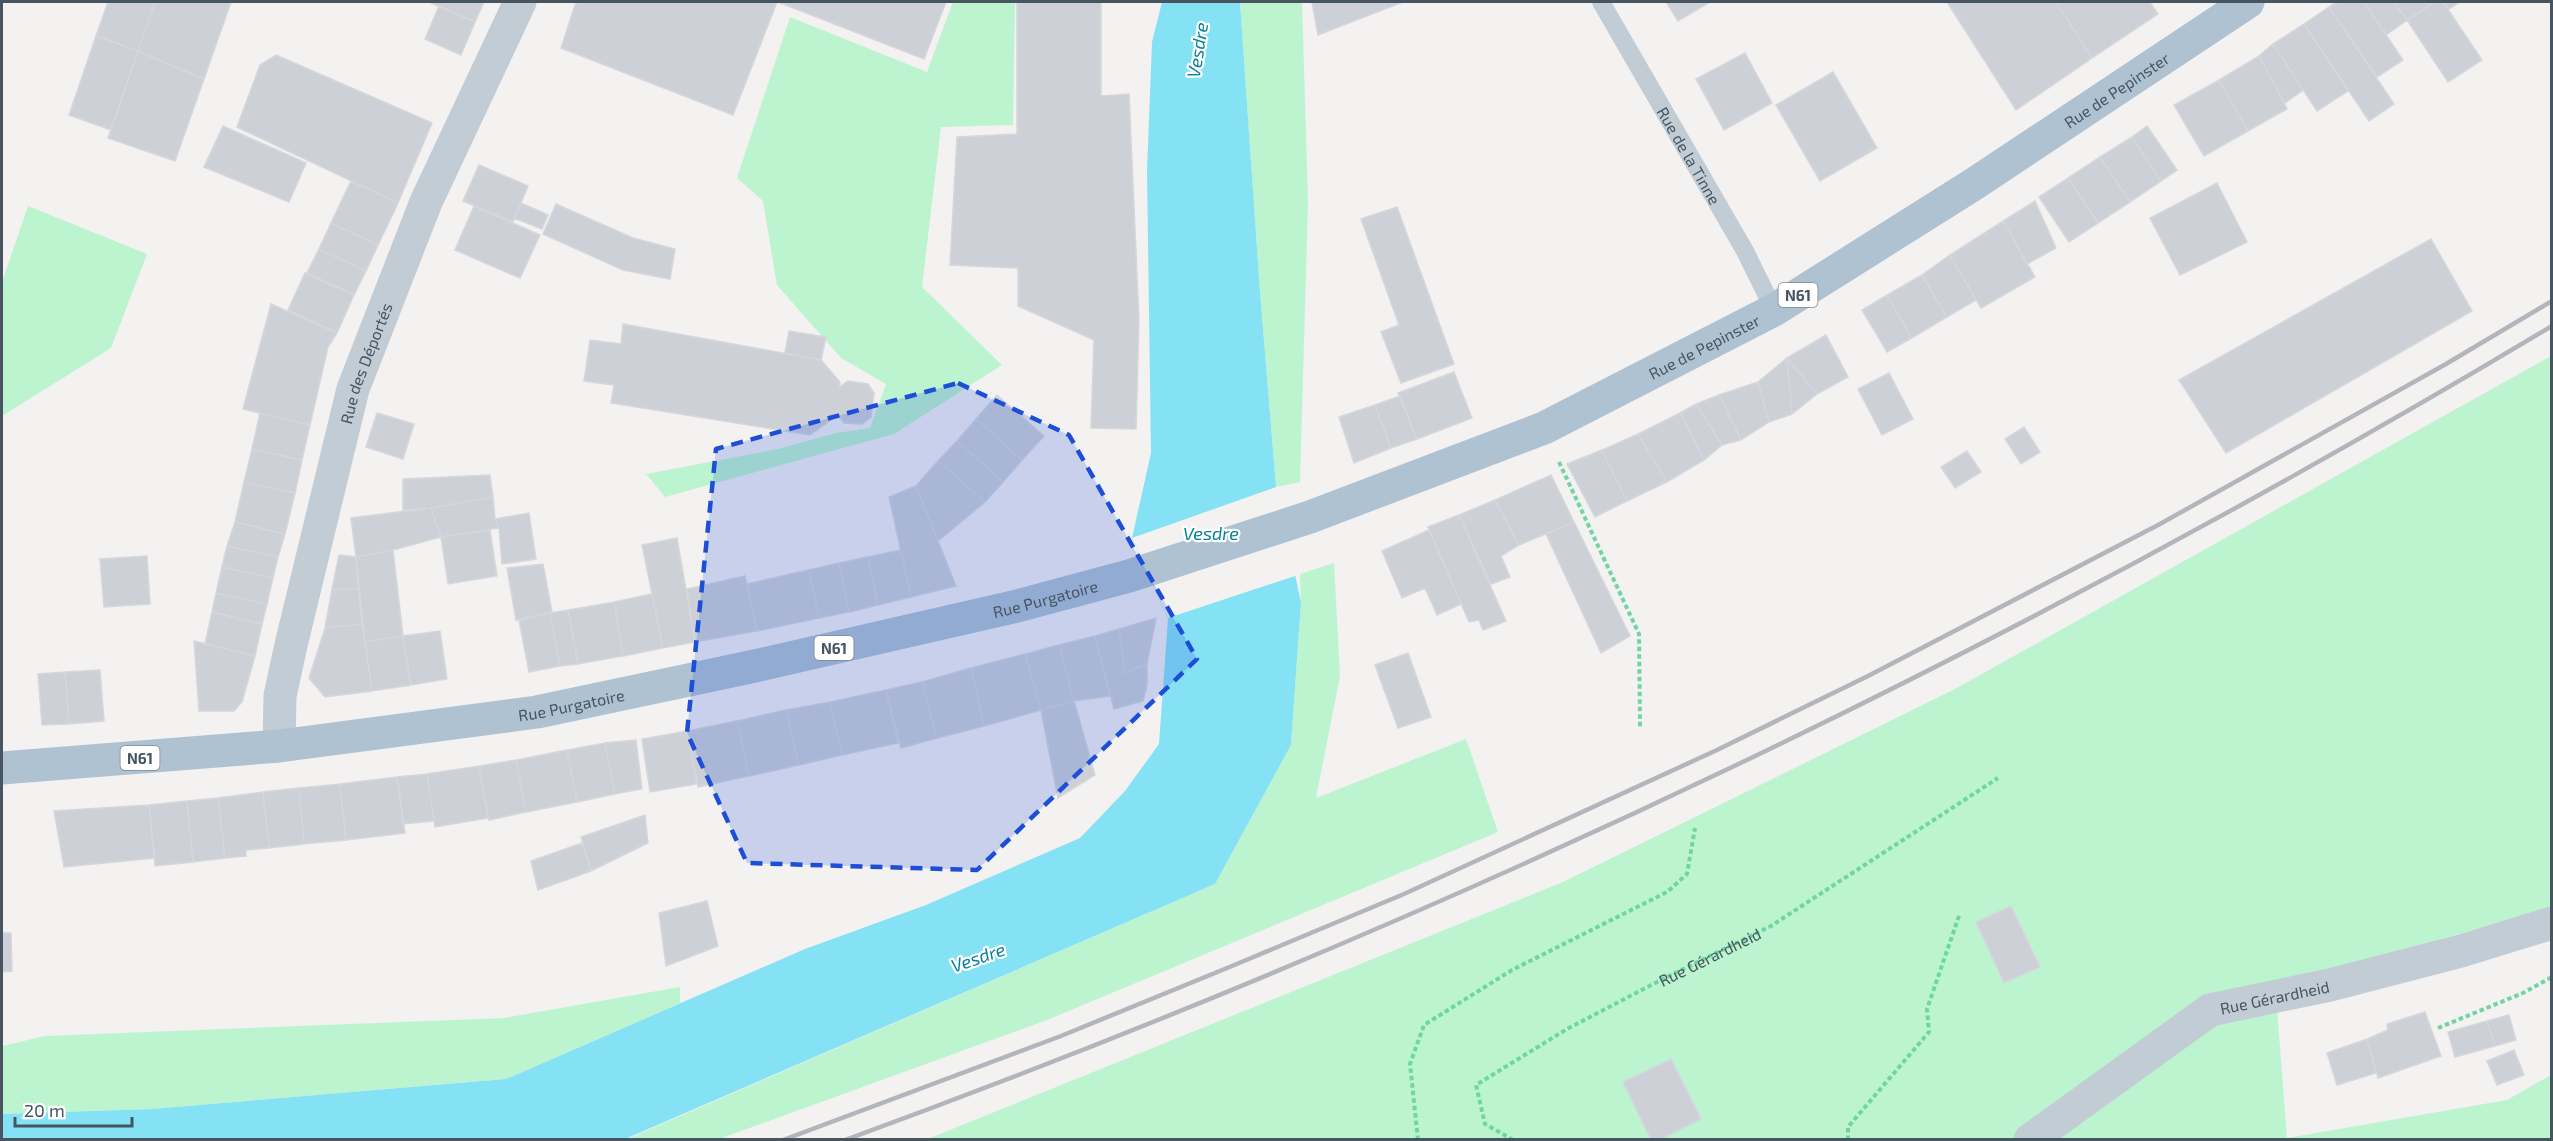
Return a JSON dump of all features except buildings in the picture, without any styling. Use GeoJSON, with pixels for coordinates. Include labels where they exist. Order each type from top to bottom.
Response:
{"type":"FeatureCollection","features":[{"type":"Feature","properties":{"kind":"main road","name":"Rue de Pepinster"},"geometry":{"type":"LineString","coordinates":[[1129,576],[1310,517],[1544,428],[1774,310],[1974,184],[2248,2]]}},
{"type":"Feature","properties":{"kind":"main road","name":"Rue Purgatoire"},"geometry":{"type":"LineString","coordinates":[[2,768],[279,746],[537,712],[926,627],[1017,606],[1129,576]]}},
{"type":"Feature","properties":{"kind":"street","name":"Rue des Déportés"},"geometry":{"type":"LineString","coordinates":[[279,746],[280,696],[353,388],[426,202],[520,2]]}},
{"type":"Feature","properties":{"kind":"street","name":"Rue Gérardheid"},"geometry":{"type":"LineString","coordinates":[[2030,1140],[2210,1010],[2330,985],[2461,951],[2552,923]]}},
{"type":"Feature","properties":{"kind":"lane","name":"Rue de la Tinne"},"geometry":{"type":"LineString","coordinates":[[1601,2],[1745,250],[1774,310]]}},
{"type":"Feature","properties":{"kind":"path"},"geometry":{"type":"LineString","coordinates":[[1544,428],[1640,634],[1640,727]]}},
{"type":"Feature","properties":{"kind":"path","name":"Rue Gérardheid"},"geometry":{"type":"LineString","coordinates":[[1513,1140],[1485,1124],[1476,1085],[1577,1024],[1771,926],[1998,778]]}},
{"type":"Feature","properties":{"kind":"path"},"geometry":{"type":"LineString","coordinates":[[1418,1140],[1410,1064],[1424,1025],[1512,970],[1667,892],[1687,874],[1695,828]]}},
{"type":"Feature","properties":{"kind":"path"},"geometry":{"type":"LineString","coordinates":[[1848,1140],[1848,1127],[1929,1032],[1927,1009],[1960,913]]}},
{"type":"Feature","properties":{"kind":"path"},"geometry":{"type":"LineString","coordinates":[[2438,1028],[2523,993],[2552,977]]}},
{"type":"Feature","properties":{"kind":"highlighted area"},"geometry":{"type":"Polygon","coordinates":[[[958,383],[1069,435],[1197,659],[977,870],[747,863],[687,733],[716,449],[958,383]]]}},
{"type":"Feature","properties":{"kind":"green space"},"geometry":{"type":"Polygon","coordinates":[[[953,2],[1015,2],[1013,125],[941,127],[922,287],[1002,365],[894,434],[665,497],[646,474],[778,449],[836,433],[870,428],[886,384],[841,358],[777,285],[763,201],[737,178],[790,17],[927,72],[953,2]]]}},
{"type":"Feature","properties":{"kind":"green space"},"geometry":{"type":"Polygon","coordinates":[[[1240,2],[1302,2],[1308,202],[1300,482],[1276,487],[1260,292],[1240,2]]]}},
{"type":"Feature","properties":{"kind":"green space"},"geometry":{"type":"Polygon","coordinates":[[[28,206],[147,254],[111,348],[2,416],[2,282],[28,206]]]}},
{"type":"Feature","properties":{"kind":"green space"},"geometry":{"type":"Polygon","coordinates":[[[2551,356],[2551,907],[2356,964],[2275,982],[2287,1138],[2507,1100],[2551,1075],[2551,1139],[925,1140],[1563,882],[1953,690],[2551,356]]]}},
{"type":"Feature","properties":{"kind":"green space"},"geometry":{"type":"Polygon","coordinates":[[[1334,563],[1340,676],[1316,798],[1466,739],[1498,832],[1047,1020],[719,1139],[625,1140],[1215,884],[1291,745],[1301,602],[1300,574],[1334,563]]]}},
{"type":"Feature","properties":{"kind":"green space"},"geometry":{"type":"Polygon","coordinates":[[[680,987],[680,1003],[506,1079],[152,1109],[2,1114],[2,1046],[45,1036],[504,1018],[680,987]]]}},
{"type":"Feature","properties":{"kind":"water","name":"Vesdre"},"geometry":{"type":"Polygon","coordinates":[[[1162,2],[1240,2],[1276,487],[1301,602],[1291,745],[1215,884],[625,1139],[2,1140],[2,1114],[152,1109],[506,1079],[805,949],[926,905],[1080,838],[1125,791],[1159,744],[1168,619],[1132,538],[1151,453],[1147,171],[1152,42],[1162,2]]]}},
{"type":"Feature","properties":{"kind":"pier"},"geometry":{"type":"Polygon","coordinates":[[[1279,486],[1298,575],[1168,618],[1132,538],[1279,486]]]}},
{"type":"Feature","properties":{"kind":"railway"},"geometry":{"type":"LineString","coordinates":[[783,1140],[1061,1036],[1232,966],[1404,894],[1717,750],[1868,676],[2160,524],[2446,364],[2552,301]]}},
{"type":"Feature","properties":{"kind":"railway"},"geometry":{"type":"LineString","coordinates":[[845,1140],[1066,1056],[1286,967],[1503,873],[1718,774],[1930,669],[2140,560],[2347,445],[2552,326]]}}]}
